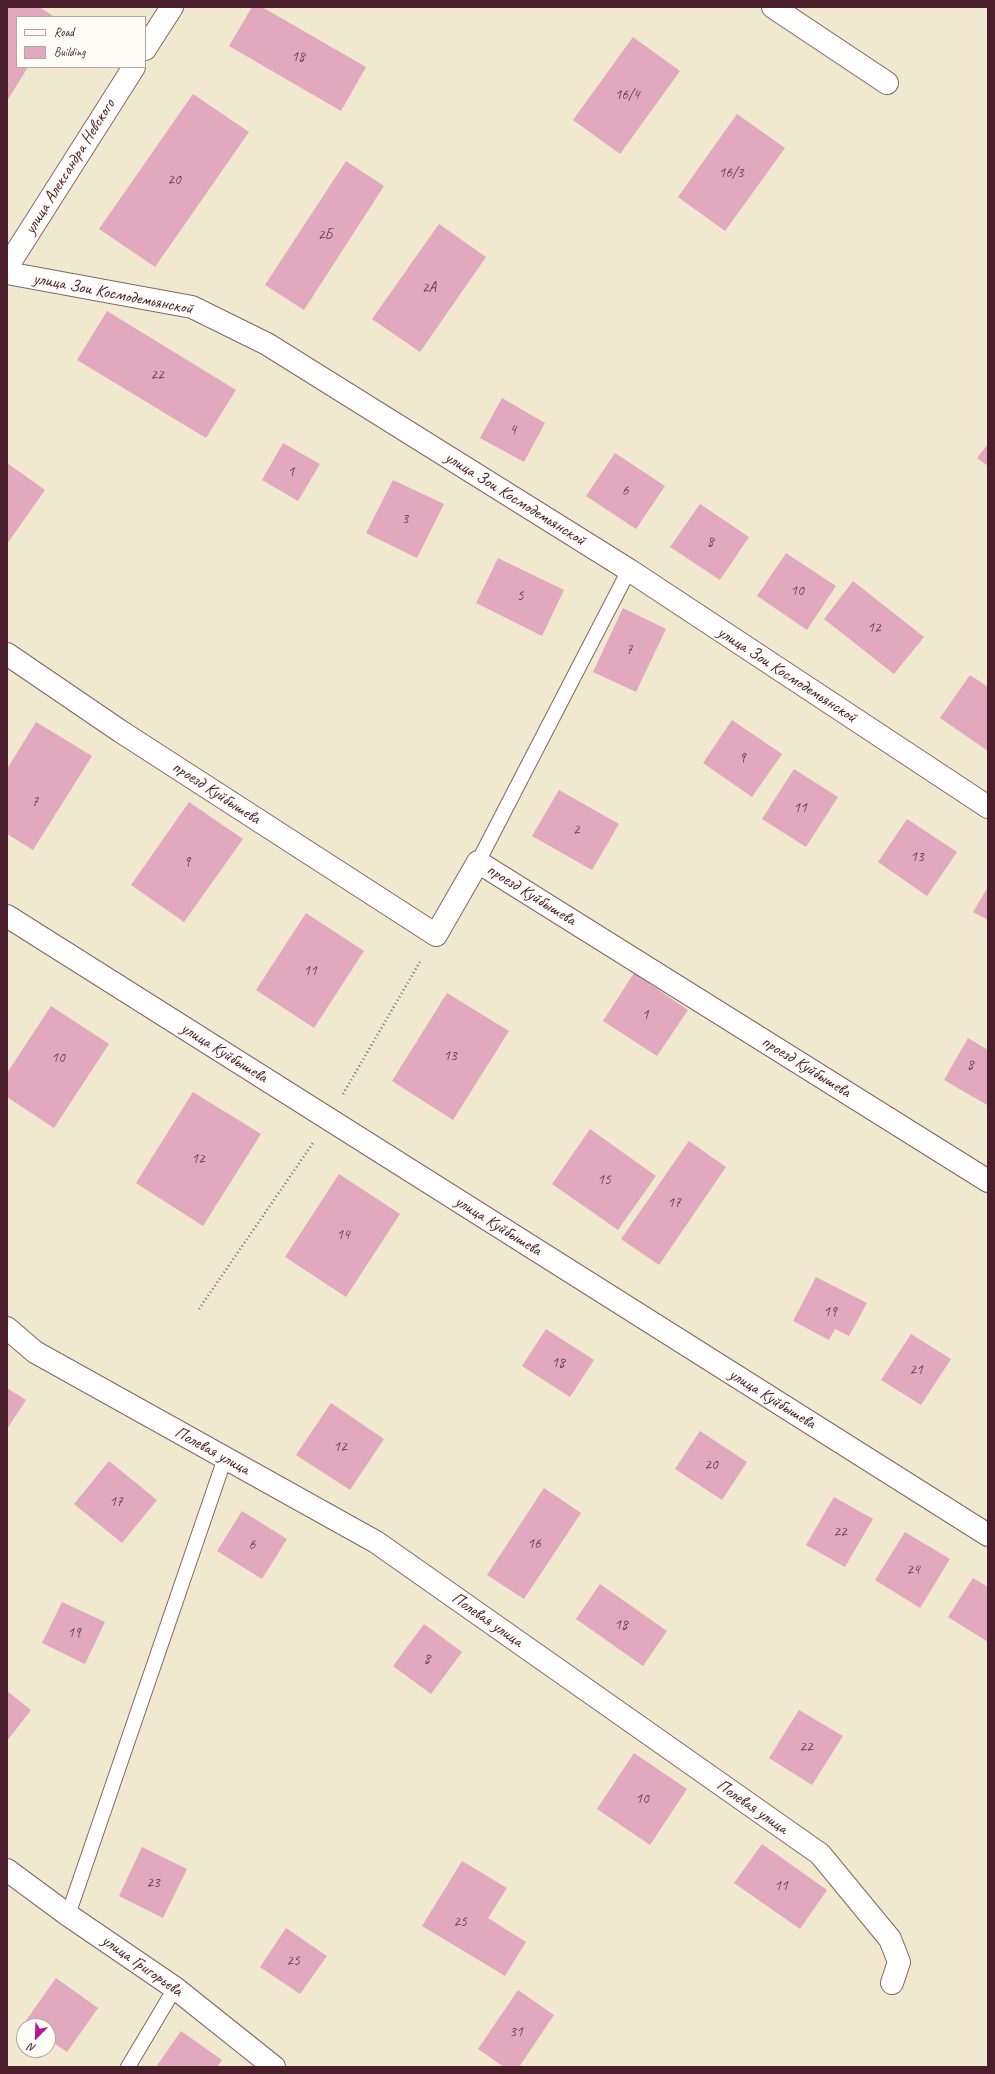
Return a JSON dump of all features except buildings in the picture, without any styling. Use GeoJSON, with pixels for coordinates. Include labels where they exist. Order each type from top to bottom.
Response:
{"type":"FeatureCollection","features":[{"type":"Feature","properties":{"kind":"street"},"geometry":{"type":"LineString","coordinates":[[146,47],[172,7]]}},
{"type":"Feature","properties":{"kind":"street"},"geometry":{"type":"LineString","coordinates":[[773,7],[887,83]]}},
{"type":"Feature","properties":{"kind":"street","name":"улица Александра Невского"},"geometry":{"type":"LineString","coordinates":[[7,267],[133,68]]}},
{"type":"Feature","properties":{"kind":"street","name":"улица Зои Космодемьянской"},"geometry":{"type":"LineString","coordinates":[[7,273],[192,307],[267,344],[629,570],[988,807]]}},
{"type":"Feature","properties":{"kind":"street","name":"проезд Куйбышева"},"geometry":{"type":"LineString","coordinates":[[7,654],[120,731],[436,935],[478,862],[988,1181]]}},
{"type":"Feature","properties":{"kind":"street","name":"улица Куйбышева"},"geometry":{"type":"LineString","coordinates":[[7,916],[988,1535]]}},
{"type":"Feature","properties":{"kind":"street","name":"Полевая улица"},"geometry":{"type":"LineString","coordinates":[[7,1328],[35,1352],[376,1542],[820,1854],[890,1939],[899,1962],[892,1983]]}},
{"type":"Feature","properties":{"kind":"street","name":"улица Григорьева"},"geometry":{"type":"LineString","coordinates":[[7,1870],[68,1915],[175,1988],[274,2067]]}},
{"type":"Feature","properties":{"kind":"lane"},"geometry":{"type":"LineString","coordinates":[[478,862],[629,570]]}},
{"type":"Feature","properties":{"kind":"lane"},"geometry":{"type":"LineString","coordinates":[[68,1915],[225,1458]]}},
{"type":"Feature","properties":{"kind":"lane"},"geometry":{"type":"LineString","coordinates":[[128,2067],[175,1988]]}}]}
